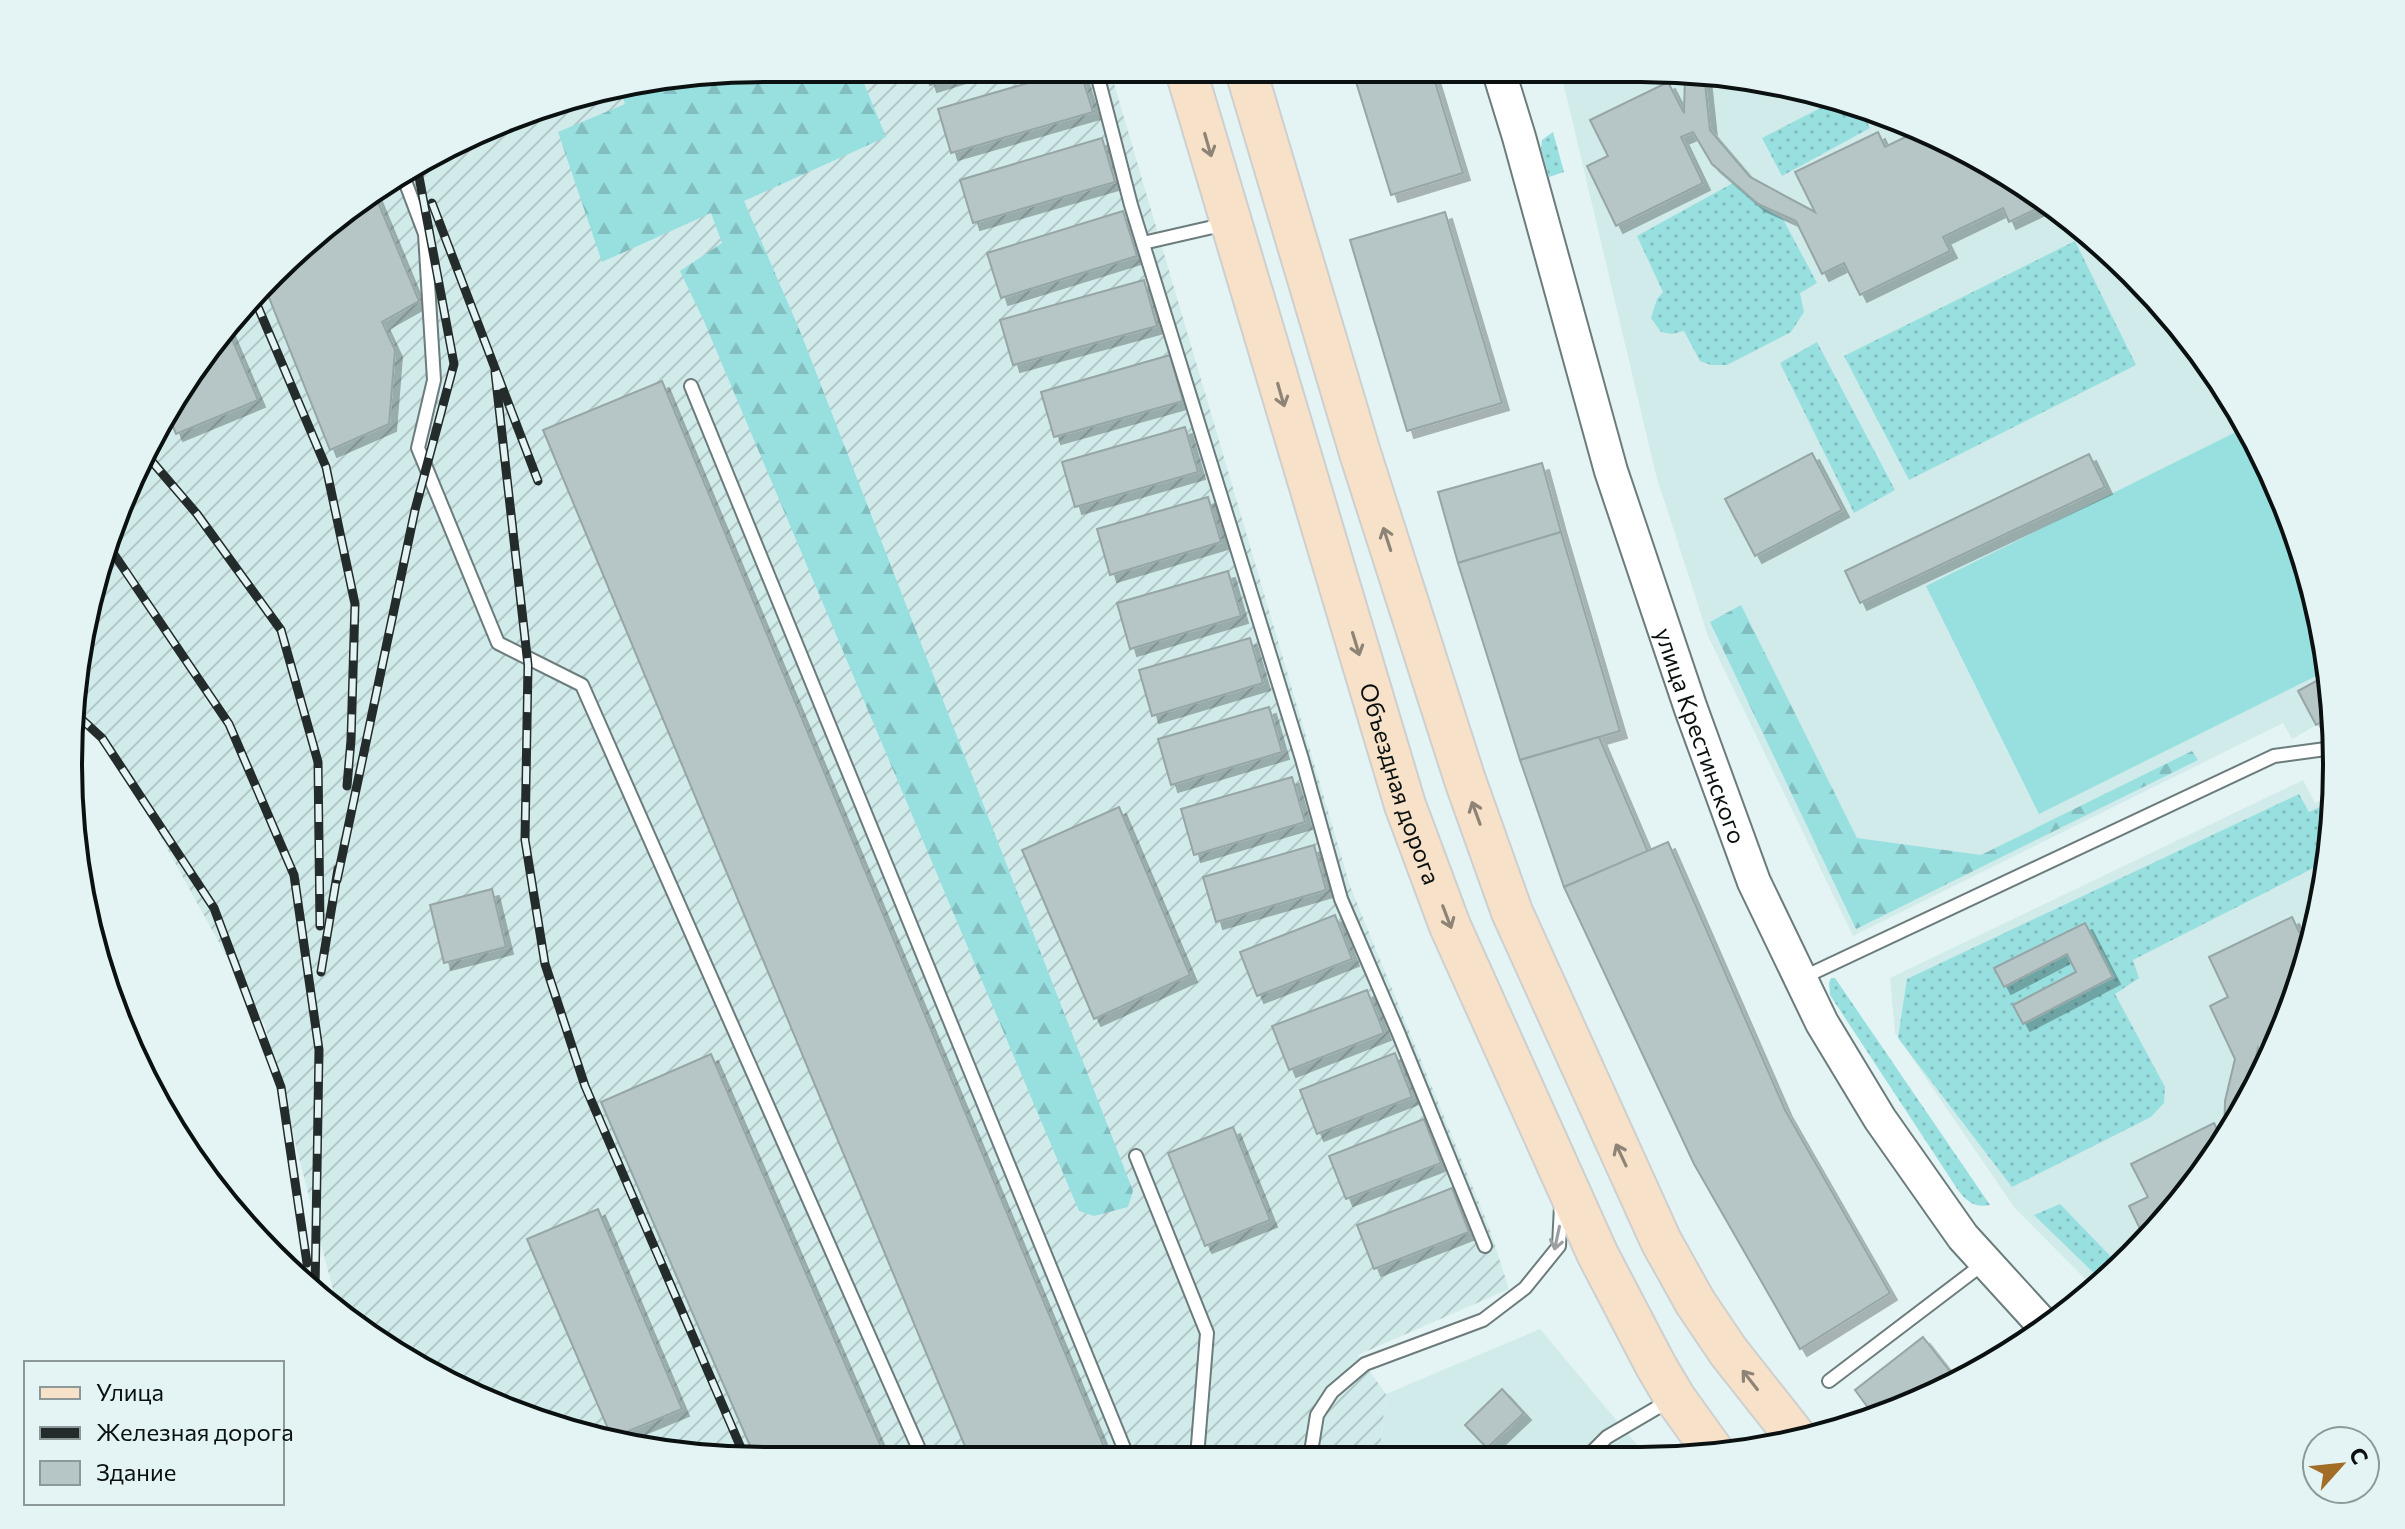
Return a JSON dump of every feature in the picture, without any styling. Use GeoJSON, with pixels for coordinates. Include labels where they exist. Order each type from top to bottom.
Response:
{"type":"FeatureCollection","features":[{"type":"Feature","properties":{"kind":"main road","name":"Объездная дорога"},"geometry":{"type":"LineString","coordinates":[[1189,82],[1405,805],[1450,926],[1598,1255],[1675,1398],[1708,1443]]}},
{"type":"Feature","properties":{"kind":"main road"},"geometry":{"type":"LineString","coordinates":[[1249,82],[1360,453],[1465,780],[1512,912],[1661,1241],[1695,1302],[1728,1351],[1790,1430]]}},
{"type":"Feature","properties":{"kind":"street","name":"улица Крестинского"},"geometry":{"type":"LineString","coordinates":[[1502,82],[1611,471],[1691,709],[1749,868],[1799,979],[1880,1119],[1963,1237],[2038,1319]]}},
{"type":"Feature","properties":{"kind":"lane"},"geometry":{"type":"LineString","coordinates":[[1099,82],[1143,243],[1259,628],[1302,759],[1341,899],[1485,1246]]}},
{"type":"Feature","properties":{"kind":"lane"},"geometry":{"type":"LineString","coordinates":[[406,184],[425,234],[434,380],[418,448],[498,643],[582,685],[918,1447]]}},
{"type":"Feature","properties":{"kind":"lane"},"geometry":{"type":"LineString","coordinates":[[1143,243],[1231,223]]}},
{"type":"Feature","properties":{"kind":"lane"},"geometry":{"type":"LineString","coordinates":[[691,386],[1124,1447]]}},
{"type":"Feature","properties":{"kind":"lane"},"geometry":{"type":"LineString","coordinates":[[1799,979],[2274,756],[2323,749]]}},
{"type":"Feature","properties":{"kind":"lane"},"geometry":{"type":"LineString","coordinates":[[1136,1156],[1207,1333],[1198,1447]]}},
{"type":"Feature","properties":{"kind":"lane"},"geometry":{"type":"LineString","coordinates":[[1312,1447],[1317,1415],[1332,1392],[1365,1364],[1483,1320],[1525,1288],[1559,1246],[1563,1178]]}},
{"type":"Feature","properties":{"kind":"lane"},"geometry":{"type":"LineString","coordinates":[[1829,1381],[1985,1262]]}},
{"type":"Feature","properties":{"kind":"lane"},"geometry":{"type":"LineString","coordinates":[[1597,1447],[1607,1437],[1675,1398]]}},
{"type":"Feature","properties":{"kind":"shaded area"},"geometry":{"type":"Polygon","coordinates":[[[764,82],[1114,82],[1350,886],[1489,1227],[1509,1289],[1358,1355],[1386,1394],[1380,1447],[720,1446],[631,1434],[588,1424],[503,1395],[423,1356],[334,1294],[265,1026],[104,734],[84,715],[95,631],[118,545],[152,463],[197,385],[251,314],[314,251],[385,197],[463,152],[545,118],[631,95],[675,88],[764,82]]]}},
{"type":"Feature","properties":{"kind":"shaded area"},"geometry":{"type":"Polygon","coordinates":[[[1563,82],[1685,83],[1730,88],[1774,95],[1860,118],[1942,152],[2020,197],[2091,251],[2154,314],[2182,349],[2232,423],[2253,463],[2287,545],[2310,631],[2322,722],[2292,739],[2283,723],[1853,936],[1708,636],[1656,475],[1563,82]]]}},
{"type":"Feature","properties":{"kind":"shaded area"},"geometry":{"type":"Polygon","coordinates":[[[2303,780],[2315,803],[2322,799],[2317,854],[2300,941],[2287,984],[2253,1066],[2232,1106],[2182,1180],[2154,1215],[2087,1281],[2014,1207],[1895,1033],[1890,978],[2303,780]]]}},
{"type":"Feature","properties":{"kind":"shaded area"},"geometry":{"type":"Polygon","coordinates":[[[1540,1329],[1639,1447],[1380,1447],[1386,1394],[1540,1329]]]}},
{"type":"Feature","properties":{"kind":"green space"},"geometry":{"type":"Polygon","coordinates":[[[863,82],[886,137],[744,201],[800,331],[1133,1191],[1128,1207],[1094,1216],[1079,1211],[703,319],[680,271],[722,243],[711,213],[602,262],[558,132],[625,104],[623,97],[631,95],[720,83],[863,82]]]}},
{"type":"Feature","properties":{"kind":"green space"},"geometry":{"type":"Polygon","coordinates":[[[1823,107],[1866,120],[1870,128],[1782,176],[1762,138],[1823,107]]]}},
{"type":"Feature","properties":{"kind":"green space"},"geometry":{"type":"Polygon","coordinates":[[[1553,132],[1564,172],[1549,177],[1541,149],[1542,140],[1553,132]]]}},
{"type":"Feature","properties":{"kind":"green space"},"geometry":{"type":"Polygon","coordinates":[[[1733,183],[1758,204],[1783,219],[1817,283],[1800,293],[1804,312],[1791,332],[1727,365],[1711,365],[1700,361],[1684,331],[1672,334],[1661,332],[1651,318],[1657,299],[1663,292],[1637,236],[1733,183]]]}},
{"type":"Feature","properties":{"kind":"green space"},"geometry":{"type":"Polygon","coordinates":[[[2075,241],[2136,365],[1909,480],[1844,356],[2075,241]]]}},
{"type":"Feature","properties":{"kind":"green space"},"geometry":{"type":"Polygon","coordinates":[[[1817,342],[1895,490],[1854,513],[1780,363],[1817,342]]]}},
{"type":"Feature","properties":{"kind":"green space"},"geometry":{"type":"Polygon","coordinates":[[[2237,432],[2271,503],[2287,545],[2310,631],[2317,675],[2039,814],[1926,586],[2237,432]]]}},
{"type":"Feature","properties":{"kind":"green space"},"geometry":{"type":"Polygon","coordinates":[[[1741,605],[1857,838],[1981,855],[2192,751],[2198,760],[1856,929],[1710,622],[1741,605]]]}},
{"type":"Feature","properties":{"kind":"green space"},"geometry":{"type":"Polygon","coordinates":[[[2299,794],[2309,812],[2322,806],[2315,867],[2133,960],[2139,978],[2115,994],[2165,1087],[2164,1103],[2151,1117],[2012,1187],[1898,1038],[1907,979],[2299,794]]]}},
{"type":"Feature","properties":{"kind":"green space"},"geometry":{"type":"Polygon","coordinates":[[[1831,978],[1835,978],[1990,1205],[1972,1203],[1958,1190],[1830,995],[1831,978]]]}},
{"type":"Feature","properties":{"kind":"green space"},"geometry":{"type":"Polygon","coordinates":[[[2060,1204],[2112,1258],[2095,1274],[2034,1215],[2060,1204]]]}},
{"type":"Feature","properties":{"kind":"building"},"geometry":{"type":"Polygon","coordinates":[[[1031,82],[1084,82],[1093,112],[951,153],[938,109],[1031,82]]]}},
{"type":"Feature","properties":{"kind":"building"},"geometry":{"type":"Polygon","coordinates":[[[1356,82],[1435,82],[1463,173],[1391,195],[1356,82]]]}},
{"type":"Feature","properties":{"kind":"building"},"geometry":{"type":"Polygon","coordinates":[[[1667,83],[1684,113],[1685,83],[1705,85],[1710,130],[1750,177],[1815,212],[1795,172],[1878,132],[1885,147],[1907,136],[1982,173],[2037,209],[2009,222],[2003,208],[1943,237],[1950,251],[1860,295],[1844,263],[1822,274],[1796,221],[1758,204],[1712,164],[1693,132],[1681,137],[1703,183],[1616,226],[1587,166],[1608,156],[1590,120],[1667,83]]]}},
{"type":"Feature","properties":{"kind":"building"},"geometry":{"type":"Polygon","coordinates":[[[1102,138],[1115,182],[973,223],[960,180],[1102,138]]]}},
{"type":"Feature","properties":{"kind":"building"},"geometry":{"type":"Polygon","coordinates":[[[378,202],[419,301],[382,322],[395,350],[389,424],[330,450],[268,296],[314,251],[378,202]]]}},
{"type":"Feature","properties":{"kind":"building"},"geometry":{"type":"Polygon","coordinates":[[[1123,211],[1137,256],[1001,298],[987,253],[1123,211]]]}},
{"type":"Feature","properties":{"kind":"building"},"geometry":{"type":"Polygon","coordinates":[[[1445,212],[1502,403],[1407,431],[1350,240],[1445,212]]]}},
{"type":"Feature","properties":{"kind":"building"},"geometry":{"type":"Polygon","coordinates":[[[1144,280],[1157,326],[1013,365],[1000,320],[1144,280]]]}},
{"type":"Feature","properties":{"kind":"building"},"geometry":{"type":"Polygon","coordinates":[[[232,338],[258,400],[176,434],[173,423],[232,338]]]}},
{"type":"Feature","properties":{"kind":"building"},"geometry":{"type":"Polygon","coordinates":[[[1170,355],[1183,401],[1054,437],[1041,392],[1170,355]]]}},
{"type":"Feature","properties":{"kind":"building"},"geometry":{"type":"Polygon","coordinates":[[[662,381],[1104,1447],[965,1447],[543,430],[662,381]]]}},
{"type":"Feature","properties":{"kind":"building"},"geometry":{"type":"Polygon","coordinates":[[[1185,427],[1198,472],[1075,507],[1062,462],[1185,427]]]}},
{"type":"Feature","properties":{"kind":"building"},"geometry":{"type":"Polygon","coordinates":[[[1812,453],[1842,510],[1755,556],[1725,499],[1812,453]]]}},
{"type":"Feature","properties":{"kind":"building"},"geometry":{"type":"Polygon","coordinates":[[[2089,454],[2105,487],[1860,603],[1845,571],[2089,454]]]}},
{"type":"Feature","properties":{"kind":"building"},"geometry":{"type":"Polygon","coordinates":[[[1542,463],[1561,532],[1458,563],[1438,492],[1542,463]]]}},
{"type":"Feature","properties":{"kind":"building"},"geometry":{"type":"Polygon","coordinates":[[[1208,497],[1221,542],[1110,575],[1097,529],[1208,497]]]}},
{"type":"Feature","properties":{"kind":"building"},"geometry":{"type":"Polygon","coordinates":[[[1561,532],[1620,731],[1520,760],[1458,563],[1561,532]]]}},
{"type":"Feature","properties":{"kind":"building"},"geometry":{"type":"Polygon","coordinates":[[[1228,571],[1241,616],[1130,649],[1117,603],[1228,571]]]}},
{"type":"Feature","properties":{"kind":"building"},"geometry":{"type":"Polygon","coordinates":[[[1250,638],[1263,683],[1152,716],[1139,670],[1250,638]]]}},
{"type":"Feature","properties":{"kind":"building"},"geometry":{"type":"Polygon","coordinates":[[[2318,680],[2322,722],[2316,725],[2298,691],[2318,680]]]}},
{"type":"Feature","properties":{"kind":"building"},"geometry":{"type":"Polygon","coordinates":[[[1269,707],[1282,752],[1171,785],[1158,739],[1269,707]]]}},
{"type":"Feature","properties":{"kind":"building"},"geometry":{"type":"Polygon","coordinates":[[[1599,737],[1648,852],[1564,887],[1520,760],[1599,737]]]}},
{"type":"Feature","properties":{"kind":"building"},"geometry":{"type":"Polygon","coordinates":[[[1292,777],[1305,822],[1194,855],[1181,809],[1292,777]]]}},
{"type":"Feature","properties":{"kind":"building"},"geometry":{"type":"Polygon","coordinates":[[[1119,807],[1190,975],[1094,1019],[1022,850],[1119,807]]]}},
{"type":"Feature","properties":{"kind":"building"},"geometry":{"type":"Polygon","coordinates":[[[1668,842],[1785,1110],[1890,1293],[1800,1349],[1694,1164],[1564,887],[1668,842]]]}},
{"type":"Feature","properties":{"kind":"building"},"geometry":{"type":"Polygon","coordinates":[[[1314,845],[1326,890],[1216,922],[1203,877],[1314,845]]]}},
{"type":"Feature","properties":{"kind":"building"},"geometry":{"type":"Polygon","coordinates":[[[492,889],[506,947],[444,963],[430,905],[492,889]]]}},
{"type":"Feature","properties":{"kind":"building"},"geometry":{"type":"Polygon","coordinates":[[[1335,915],[1352,959],[1257,996],[1240,952],[1335,915]]]}},
{"type":"Feature","properties":{"kind":"building"},"geometry":{"type":"Polygon","coordinates":[[[2292,917],[2299,932],[2302,930],[2271,1026],[2225,1118],[2225,1101],[2235,1059],[2210,1006],[2228,997],[2209,957],[2292,917]]]}},
{"type":"Feature","properties":{"kind":"building"},"geometry":{"type":"Polygon","coordinates":[[[2085,923],[2113,977],[2023,1024],[2013,1005],[2076,972],[2067,954],[2004,987],[1994,968],[2085,923]]]}},
{"type":"Feature","properties":{"kind":"building"},"geometry":{"type":"Polygon","coordinates":[[[1367,990],[1384,1033],[1289,1070],[1272,1026],[1367,990]]]}},
{"type":"Feature","properties":{"kind":"building"},"geometry":{"type":"Polygon","coordinates":[[[1395,1053],[1412,1097],[1317,1134],[1300,1090],[1395,1053]]]}},
{"type":"Feature","properties":{"kind":"building"},"geometry":{"type":"Polygon","coordinates":[[[711,1054],[881,1447],[750,1447],[601,1102],[711,1054]]]}},
{"type":"Feature","properties":{"kind":"building"},"geometry":{"type":"Polygon","coordinates":[[[1424,1119],[1441,1163],[1346,1199],[1329,1156],[1424,1119]]]}},
{"type":"Feature","properties":{"kind":"building"},"geometry":{"type":"Polygon","coordinates":[[[2214,1123],[2217,1129],[2182,1180],[2140,1229],[2129,1206],[2148,1197],[2131,1164],[2214,1123]]]}},
{"type":"Feature","properties":{"kind":"building"},"geometry":{"type":"Polygon","coordinates":[[[1233,1127],[1270,1220],[1205,1246],[1168,1153],[1233,1127]]]}},
{"type":"Feature","properties":{"kind":"building"},"geometry":{"type":"Polygon","coordinates":[[[1452,1188],[1469,1232],[1374,1269],[1357,1225],[1452,1188]]]}},
{"type":"Feature","properties":{"kind":"building"},"geometry":{"type":"Polygon","coordinates":[[[598,1209],[682,1409],[625,1433],[608,1429],[527,1239],[598,1209]]]}},
{"type":"Feature","properties":{"kind":"building"},"geometry":{"type":"Polygon","coordinates":[[[1923,1337],[1951,1372],[1868,1408],[1855,1390],[1923,1337]]]}},
{"type":"Feature","properties":{"kind":"building"},"geometry":{"type":"Polygon","coordinates":[[[1502,1389],[1524,1413],[1488,1447],[1465,1425],[1502,1389]]]}},
{"type":"Feature","properties":{"kind":"railway"},"geometry":{"type":"LineString","coordinates":[[337,880],[415,510],[454,364],[419,176]]}},
{"type":"Feature","properties":{"kind":"railway"},"geometry":{"type":"LineString","coordinates":[[432,203],[538,481]]}},
{"type":"Feature","properties":{"kind":"railway"},"geometry":{"type":"LineString","coordinates":[[258,307],[326,467],[355,604],[347,786]]}},
{"type":"Feature","properties":{"kind":"railway"},"geometry":{"type":"LineString","coordinates":[[495,372],[528,665],[525,840],[545,964],[585,1086],[740,1446]]}},
{"type":"Feature","properties":{"kind":"railway"},"geometry":{"type":"LineString","coordinates":[[152,462],[197,514],[281,630],[318,762],[320,926]]}},
{"type":"Feature","properties":{"kind":"railway"},"geometry":{"type":"LineString","coordinates":[[115,556],[229,724],[294,875],[319,1050],[315,1279]]}},
{"type":"Feature","properties":{"kind":"railway"},"geometry":{"type":"LineString","coordinates":[[83,720],[102,738],[214,908],[281,1087],[307,1263]]}},
{"type":"Feature","properties":{"kind":"railway"},"geometry":{"type":"LineString","coordinates":[[321,972],[338,869]]}}]}
